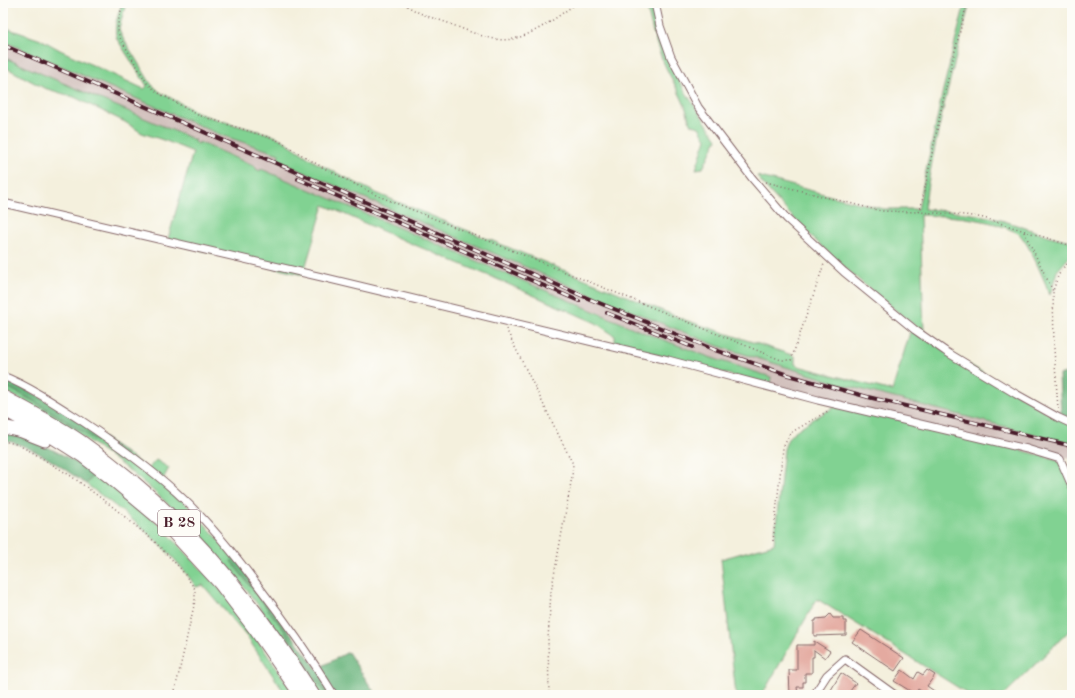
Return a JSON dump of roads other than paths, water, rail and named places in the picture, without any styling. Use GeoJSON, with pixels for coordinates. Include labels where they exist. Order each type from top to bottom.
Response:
{"type":"FeatureCollection","features":[{"type":"Feature","properties":{"kind":"highway","name":"B 28"},"geometry":{"type":"LineString","coordinates":[[3,397],[84,443],[118,468],[171,515],[227,576],[313,695]]}},
{"type":"Feature","properties":{"kind":"highway","name":"B 28"},"geometry":{"type":"LineString","coordinates":[[3,409],[37,427],[83,456],[169,527],[220,583],[256,630],[301,695]]}},
{"type":"Feature","properties":{"kind":"highway"},"geometry":{"type":"LineString","coordinates":[[3,427],[22,431],[42,438],[83,456]]}},
{"type":"Feature","properties":{"kind":"street"},"geometry":{"type":"LineString","coordinates":[[655,3],[660,26],[671,57],[695,100],[722,140],[787,219],[854,281],[904,321],[945,351],[1016,394],[1072,424]]}},
{"type":"Feature","properties":{"kind":"street"},"geometry":{"type":"LineString","coordinates":[[3,203],[502,320],[818,400],[1027,449],[1060,459],[1072,486]]}},
{"type":"Feature","properties":{"kind":"street"},"geometry":{"type":"LineString","coordinates":[[3,376],[57,405],[116,443],[177,493],[236,556],[283,618],[334,695]]}},
{"type":"Feature","properties":{"kind":"street"},"geometry":{"type":"LineString","coordinates":[[814,695],[827,675],[845,660],[894,695]]}},
{"type":"Feature","properties":{"kind":"railway"},"geometry":{"type":"LineString","coordinates":[[3,45],[592,300],[715,350],[788,375],[868,397],[1072,446]]}},
{"type":"Feature","properties":{"kind":"railway"},"geometry":{"type":"LineString","coordinates":[[298,179],[579,301]]}},
{"type":"Feature","properties":{"kind":"railway"},"geometry":{"type":"LineString","coordinates":[[607,313],[692,347]]}}]}
